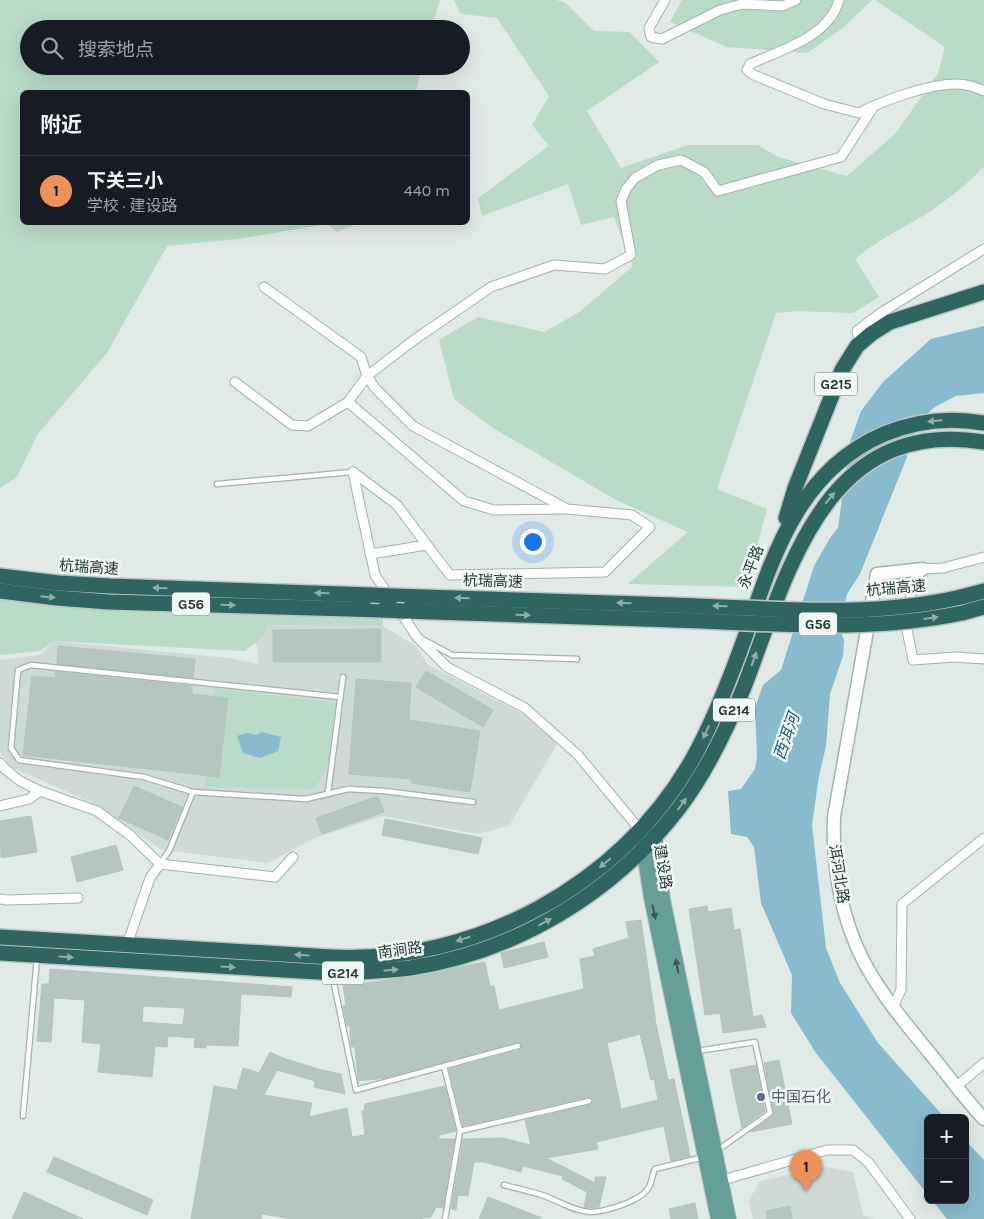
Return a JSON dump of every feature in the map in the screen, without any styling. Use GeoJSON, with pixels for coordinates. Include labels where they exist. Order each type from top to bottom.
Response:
{"type":"FeatureCollection","features":[{"type":"Feature","properties":{"kind":"highway","name":"G215"},"geometry":{"type":"LineString","coordinates":[[774,556],[795,488],[839,377],[846,362],[860,344],[871,334],[890,322],[984,292]]}},
{"type":"Feature","properties":{"kind":"highway","name":"永平路"},"geometry":{"type":"LineString","coordinates":[[640,830],[680,780],[707,730],[734,666],[774,556],[800,505],[817,484],[834,466],[853,451],[872,439],[893,430],[927,422],[954,420],[984,423]]}},
{"type":"Feature","properties":{"kind":"highway","name":"G214"},"geometry":{"type":"LineString","coordinates":[[650,843],[680,807],[712,756],[737,703],[790,564],[816,516],[831,496],[864,467],[881,456],[908,446],[936,440],[954,439],[984,442]]}},
{"type":"Feature","properties":{"kind":"highway"},"geometry":{"type":"LineString","coordinates":[[764,632],[774,556]]}},
{"type":"Feature","properties":{"kind":"highway","name":"杭瑞高速"},"geometry":{"type":"LineString","coordinates":[[0,576],[110,586],[393,596],[673,612]]}},
{"type":"Feature","properties":{"kind":"highway","name":"杭瑞高速"},"geometry":{"type":"LineString","coordinates":[[0,591],[109,602],[404,611],[673,612],[864,609],[961,605],[984,607]]}},
{"type":"Feature","properties":{"kind":"highway","name":"杭瑞高速"},"geometry":{"type":"LineString","coordinates":[[961,605],[984,591]]}},
{"type":"Feature","properties":{"kind":"highway","name":"南涧路"},"geometry":{"type":"LineString","coordinates":[[0,937],[337,957],[385,955],[430,948],[495,928],[535,910],[590,875],[640,830]]}},
{"type":"Feature","properties":{"kind":"highway","name":"南涧路"},"geometry":{"type":"LineString","coordinates":[[0,953],[332,973],[410,968],[456,958],[500,943],[542,924],[582,900],[618,873],[650,843]]}},
{"type":"Feature","properties":{"kind":"main road","name":"建设路"},"geometry":{"type":"LineString","coordinates":[[640,830],[650,843],[651,898],[689,1052],[716,1182],[729,1219]]}},
{"type":"Feature","properties":{"kind":"main road","name":"建设路"},"geometry":{"type":"LineString","coordinates":[[716,1182],[718,1219]]}},
{"type":"Feature","properties":{"kind":"street"},"geometry":{"type":"LineString","coordinates":[[665,0],[649,28],[651,37],[662,39],[720,10],[742,4],[783,6],[796,0]]}},
{"type":"Feature","properties":{"kind":"street"},"geometry":{"type":"LineString","coordinates":[[839,0],[836,11],[822,27],[804,39],[750,64],[747,70],[754,75],[824,104],[859,114],[874,106],[940,85],[959,84],[984,90]]}},
{"type":"Feature","properties":{"kind":"street"},"geometry":{"type":"LineString","coordinates":[[235,382],[292,425],[308,426],[348,402],[366,376],[491,287],[554,265],[605,269],[631,255],[621,201],[635,178],[658,165],[681,160],[704,172],[718,191],[840,157],[874,106]]}},
{"type":"Feature","properties":{"kind":"street"},"geometry":{"type":"LineString","coordinates":[[860,344],[857,331],[879,314],[984,249]]}},
{"type":"Feature","properties":{"kind":"street"},"geometry":{"type":"LineString","coordinates":[[264,287],[361,357],[366,376],[375,388],[413,426],[567,509]]}},
{"type":"Feature","properties":{"kind":"street"},"geometry":{"type":"LineString","coordinates":[[348,402],[464,501],[494,510],[567,509],[632,515],[650,527],[605,572],[450,575],[397,504],[353,472]]}},
{"type":"Feature","properties":{"kind":"street"},"geometry":{"type":"LineString","coordinates":[[353,472],[375,575],[417,637],[447,667],[525,708],[578,755],[640,830]]}},
{"type":"Feature","properties":{"kind":"street"},"geometry":{"type":"LineString","coordinates":[[370,554],[427,544]]}},
{"type":"Feature","properties":{"kind":"street"},"geometry":{"type":"LineString","coordinates":[[984,557],[943,568],[923,569],[913,582],[906,625],[913,660],[955,657],[984,659]]}},
{"type":"Feature","properties":{"kind":"street","name":"洱河北路"},"geometry":{"type":"LineString","coordinates":[[923,569],[877,574],[834,818],[833,847],[838,885],[849,926],[864,962],[893,1007],[984,1119]]}},
{"type":"Feature","properties":{"kind":"street"},"geometry":{"type":"LineString","coordinates":[[0,763],[20,781],[40,791],[97,811],[131,836],[160,864],[275,876],[293,857]]}},
{"type":"Feature","properties":{"kind":"street"},"geometry":{"type":"LineString","coordinates":[[0,806],[30,799],[40,791]]}},
{"type":"Feature","properties":{"kind":"street"},"geometry":{"type":"LineString","coordinates":[[893,1007],[901,990],[902,904],[984,838]]}},
{"type":"Feature","properties":{"kind":"street"},"geometry":{"type":"LineString","coordinates":[[127,944],[150,878],[160,864]]}},
{"type":"Feature","properties":{"kind":"street"},"geometry":{"type":"LineString","coordinates":[[0,899],[78,898]]}},
{"type":"Feature","properties":{"kind":"street"},"geometry":{"type":"LineString","coordinates":[[956,1086],[984,1063]]}},
{"type":"Feature","properties":{"kind":"street"},"geometry":{"type":"LineString","coordinates":[[716,1182],[827,1150],[853,1150],[869,1164],[910,1219]]}},
{"type":"Feature","properties":{"kind":"lane"},"geometry":{"type":"LineString","coordinates":[[217,484],[353,472]]}},
{"type":"Feature","properties":{"kind":"lane"},"geometry":{"type":"LineString","coordinates":[[417,637],[452,655],[577,659]]}},
{"type":"Feature","properties":{"kind":"lane"},"geometry":{"type":"LineString","coordinates":[[340,697],[31,666],[18,670],[11,748],[19,760],[144,777],[193,792],[306,799],[348,789],[384,791],[473,802]]}},
{"type":"Feature","properties":{"kind":"lane"},"geometry":{"type":"LineString","coordinates":[[328,794],[342,677]]}},
{"type":"Feature","properties":{"kind":"lane"},"geometry":{"type":"LineString","coordinates":[[160,864],[169,851],[193,792]]}},
{"type":"Feature","properties":{"kind":"lane"},"geometry":{"type":"LineString","coordinates":[[22,1116],[37,955]]}},
{"type":"Feature","properties":{"kind":"lane"},"geometry":{"type":"LineString","coordinates":[[332,973],[356,1090],[518,1046]]}},
{"type":"Feature","properties":{"kind":"lane"},"geometry":{"type":"LineString","coordinates":[[504,1185],[543,1195],[573,1208],[589,1212],[599,1211],[624,1204],[641,1196],[652,1182],[655,1169],[710,1155],[770,1113],[755,1042],[689,1052]]}},
{"type":"Feature","properties":{"kind":"lane"},"geometry":{"type":"LineString","coordinates":[[444,1066],[460,1131],[445,1219]]}},
{"type":"Feature","properties":{"kind":"lane"},"geometry":{"type":"LineString","coordinates":[[460,1131],[589,1102]]}},
{"type":"Feature","properties":{"kind":"shaded area"},"geometry":{"type":"Polygon","coordinates":[[[268,625],[383,626],[416,646],[428,665],[533,719],[557,744],[509,826],[477,834],[383,816],[315,838],[268,863],[162,850],[95,804],[11,767],[0,752],[0,660],[40,655],[53,641],[228,658],[259,664],[256,642],[264,636],[268,625]]]}},
{"type":"Feature","properties":{"kind":"shaded area"},"geometry":{"type":"Polygon","coordinates":[[[826,1167],[853,1172],[863,1215],[875,1219],[753,1219],[749,1200],[760,1181],[826,1167]]]}},
{"type":"Feature","properties":{"kind":"green space"},"geometry":{"type":"Polygon","coordinates":[[[0,0],[440,0],[434,20],[20,20],[20,75],[420,75],[416,90],[20,90],[20,225],[322,225],[238,239],[167,246],[107,353],[37,435],[17,477],[0,488],[0,0]]]}},
{"type":"Feature","properties":{"kind":"green space"},"geometry":{"type":"Polygon","coordinates":[[[454,0],[556,0],[566,3],[594,31],[629,32],[659,62],[587,111],[621,168],[688,145],[758,145],[778,157],[847,176],[895,134],[938,73],[945,47],[875,0],[984,0],[984,169],[982,168],[964,186],[931,211],[883,239],[855,259],[879,297],[853,313],[798,311],[776,313],[717,489],[767,509],[746,587],[628,584],[688,532],[618,501],[493,428],[454,399],[439,340],[478,317],[544,332],[581,311],[633,266],[614,217],[581,225],[568,184],[482,216],[478,198],[549,146],[532,125],[549,96],[497,18],[461,14],[454,0]]]}},
{"type":"Feature","properties":{"kind":"green space"},"geometry":{"type":"Polygon","coordinates":[[[682,0],[872,0],[843,28],[807,53],[727,47],[670,22],[682,0]]]}},
{"type":"Feature","properties":{"kind":"green space"},"geometry":{"type":"Polygon","coordinates":[[[329,225],[355,225],[336,232],[329,225]]]}},
{"type":"Feature","properties":{"kind":"green space"},"geometry":{"type":"Polygon","coordinates":[[[0,596],[383,617],[383,626],[268,625],[264,636],[245,651],[53,641],[40,651],[0,655],[0,596]]]}},
{"type":"Feature","properties":{"kind":"green space"},"geometry":{"type":"Polygon","coordinates":[[[215,688],[338,703],[328,767],[314,789],[204,787],[215,688]]]}},
{"type":"Feature","properties":{"kind":"water","name":"西洱河"},"geometry":{"type":"Polygon","coordinates":[[[984,326],[984,393],[956,396],[935,407],[920,420],[907,449],[907,457],[860,574],[847,594],[839,627],[844,640],[843,656],[830,694],[826,746],[819,776],[812,825],[826,948],[840,983],[878,1043],[941,1114],[924,1114],[924,1190],[816,1053],[791,1013],[792,975],[761,903],[754,847],[747,837],[731,834],[728,791],[741,789],[755,769],[757,757],[755,708],[763,685],[781,670],[814,566],[838,528],[850,442],[861,411],[883,382],[931,339],[984,326]]]}},
{"type":"Feature","properties":{"kind":"water"},"geometry":{"type":"Polygon","coordinates":[[[262,732],[281,737],[278,751],[260,758],[243,753],[237,736],[247,733],[256,735],[262,732]]]}},
{"type":"Feature","properties":{"kind":"water"},"geometry":{"type":"Polygon","coordinates":[[[969,1144],[984,1160],[984,1219],[947,1219],[935,1204],[969,1204],[969,1144]]]}},
{"type":"Feature","properties":{"kind":"building"},"geometry":{"type":"Polygon","coordinates":[[[381,629],[381,662],[273,662],[273,630],[381,629]]]}},
{"type":"Feature","properties":{"kind":"building"},"geometry":{"type":"Polygon","coordinates":[[[58,646],[195,659],[193,678],[57,664],[58,646]]]}},
{"type":"Feature","properties":{"kind":"building"},"geometry":{"type":"Polygon","coordinates":[[[426,671],[493,710],[483,727],[416,687],[426,671]]]}},
{"type":"Feature","properties":{"kind":"building"},"geometry":{"type":"Polygon","coordinates":[[[56,672],[192,686],[192,694],[228,698],[219,777],[23,755],[32,676],[55,678],[56,672]]]}},
{"type":"Feature","properties":{"kind":"building"},"geometry":{"type":"Polygon","coordinates":[[[356,679],[411,683],[409,720],[480,731],[470,792],[412,783],[412,779],[349,774],[356,679]]]}},
{"type":"Feature","properties":{"kind":"building"},"geometry":{"type":"Polygon","coordinates":[[[134,786],[182,807],[168,840],[119,818],[134,786]]]}},
{"type":"Feature","properties":{"kind":"building"},"geometry":{"type":"Polygon","coordinates":[[[378,796],[384,812],[322,834],[316,818],[378,796]]]}},
{"type":"Feature","properties":{"kind":"building"},"geometry":{"type":"Polygon","coordinates":[[[31,816],[37,852],[1,858],[0,821],[31,816]]]}},
{"type":"Feature","properties":{"kind":"building"},"geometry":{"type":"Polygon","coordinates":[[[385,819],[482,838],[478,854],[382,835],[385,819]]]}},
{"type":"Feature","properties":{"kind":"building"},"geometry":{"type":"Polygon","coordinates":[[[116,845],[123,870],[77,882],[71,857],[116,845]]]}},
{"type":"Feature","properties":{"kind":"building"},"geometry":{"type":"Polygon","coordinates":[[[707,906],[708,912],[731,908],[734,930],[740,929],[753,1017],[762,1015],[766,1027],[723,1033],[720,1013],[705,1015],[689,909],[707,906]]]}},
{"type":"Feature","properties":{"kind":"building"},"geometry":{"type":"Polygon","coordinates":[[[641,920],[656,1024],[668,1080],[674,1079],[690,1156],[671,1161],[664,1126],[596,1142],[598,1149],[546,1158],[595,1183],[595,1177],[606,1177],[599,1207],[590,1208],[584,1207],[587,1192],[562,1179],[563,1176],[523,1166],[521,1172],[484,1162],[474,1162],[468,1196],[458,1195],[456,1210],[451,1209],[463,1139],[503,1138],[531,1145],[525,1120],[590,1105],[593,1103],[593,1100],[588,1097],[463,1126],[449,1069],[519,1050],[522,1045],[519,1042],[386,1078],[358,1081],[355,1047],[351,1047],[350,1026],[347,1026],[343,1006],[346,1005],[343,986],[411,977],[485,962],[490,986],[494,986],[499,1010],[584,989],[580,959],[595,956],[593,949],[629,938],[626,922],[641,920]],[[640,1034],[607,1043],[621,1109],[658,1100],[654,1079],[651,1080],[640,1034]]]}},
{"type":"Feature","properties":{"kind":"building"},"geometry":{"type":"Polygon","coordinates":[[[544,942],[548,957],[504,968],[501,953],[544,942]]]}},
{"type":"Feature","properties":{"kind":"building"},"geometry":{"type":"Polygon","coordinates":[[[50,969],[292,987],[291,997],[241,994],[238,1046],[206,1045],[206,1048],[194,1047],[195,1038],[168,1036],[167,1047],[155,1046],[152,1077],[98,1072],[101,1044],[82,1042],[85,1000],[54,998],[51,1042],[37,1041],[42,984],[49,984],[50,969]],[[143,1006],[142,1022],[183,1025],[185,1008],[143,1006]]]}},
{"type":"Feature","properties":{"kind":"building"},"geometry":{"type":"Polygon","coordinates":[[[270,1052],[318,1069],[341,1074],[345,1094],[314,1087],[315,1081],[277,1070],[264,1095],[312,1103],[309,1117],[347,1108],[352,1137],[365,1135],[362,1111],[364,1112],[365,1104],[445,1086],[456,1131],[439,1135],[439,1139],[455,1139],[443,1208],[436,1207],[431,1217],[417,1219],[292,1219],[262,1214],[261,1219],[191,1219],[214,1086],[237,1090],[243,1068],[259,1073],[270,1052]]]}},
{"type":"Feature","properties":{"kind":"building"},"geometry":{"type":"Polygon","coordinates":[[[779,1060],[792,1124],[750,1132],[774,1115],[764,1063],[779,1060]]]}},
{"type":"Feature","properties":{"kind":"building"},"geometry":{"type":"Polygon","coordinates":[[[756,1065],[765,1111],[742,1128],[730,1070],[756,1065]]]}},
{"type":"Feature","properties":{"kind":"building"},"geometry":{"type":"Polygon","coordinates":[[[54,1157],[153,1200],[147,1215],[47,1172],[54,1157]]]}},
{"type":"Feature","properties":{"kind":"building"},"geometry":{"type":"Polygon","coordinates":[[[24,1192],[83,1219],[12,1219],[24,1192]]]}},
{"type":"Feature","properties":{"kind":"building"},"geometry":{"type":"Polygon","coordinates":[[[488,1197],[542,1218],[479,1219],[488,1197]]]}},
{"type":"Feature","properties":{"kind":"building"},"geometry":{"type":"Polygon","coordinates":[[[695,1203],[698,1219],[671,1219],[669,1209],[695,1203]]]}},
{"type":"Feature","properties":{"kind":"building"},"geometry":{"type":"Polygon","coordinates":[[[790,1206],[792,1219],[767,1219],[766,1211],[790,1206]]]}},
{"type":"Feature","properties":{"kind":"place","name":"中国石化"},"geometry":{"type":"Point","coordinates":[761,1097]}},
{"type":"Feature","properties":{"kind":"place","name":"下关三小"},"geometry":{"type":"Point","coordinates":[806,1191]}}]}
